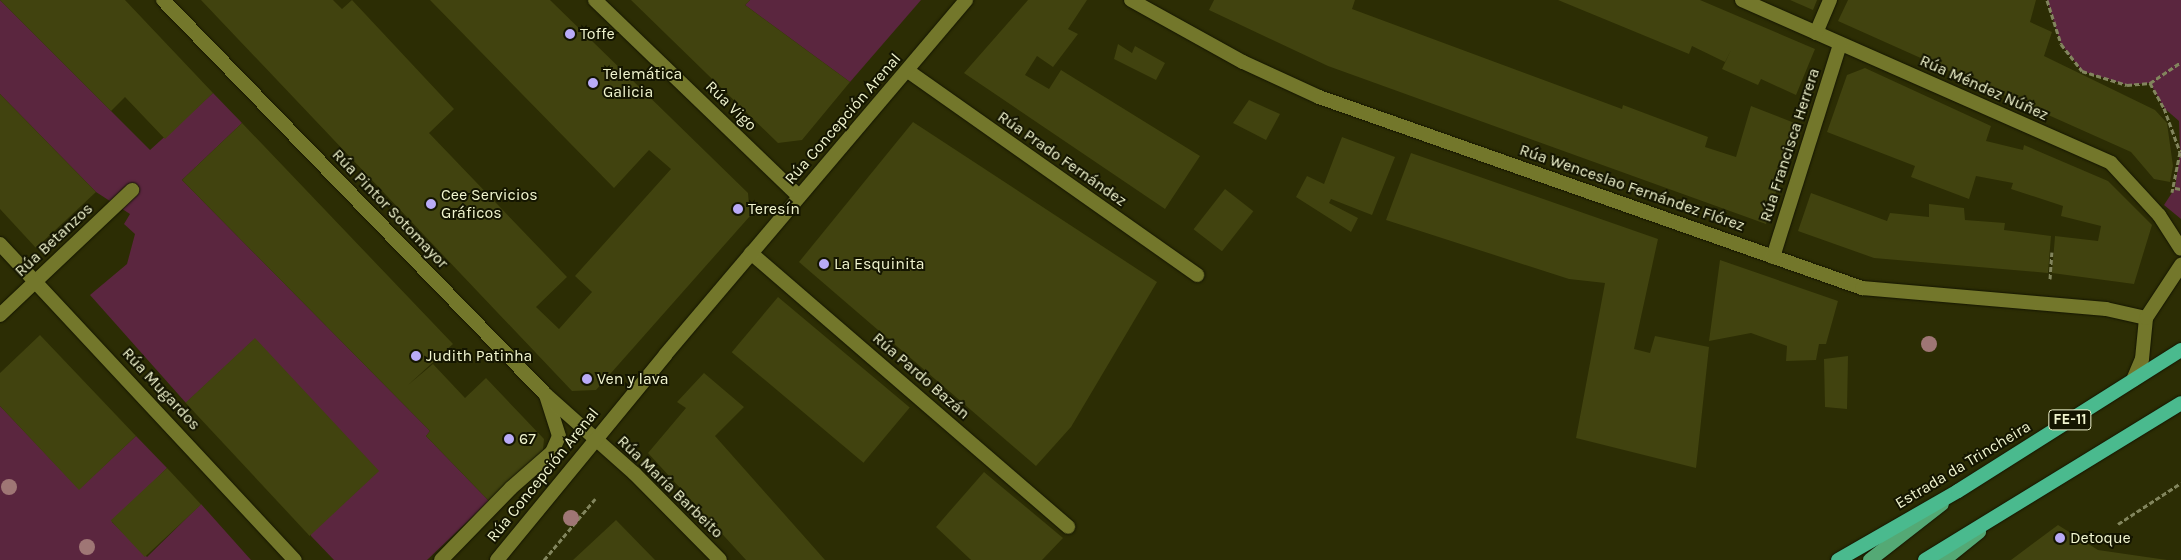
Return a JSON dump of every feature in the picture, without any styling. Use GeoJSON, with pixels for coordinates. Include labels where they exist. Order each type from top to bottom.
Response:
{"type":"FeatureCollection","features":[{"type":"Feature","properties":{"kind":"highway","name":"Estrada da Trincheira"},"geometry":{"type":"LineString","coordinates":[[1838,560],[1958,491],[2181,350]]}},
{"type":"Feature","properties":{"kind":"highway","name":"FE-11"},"geometry":{"type":"LineString","coordinates":[[1925,560],[2181,403]]}},
{"type":"Feature","properties":{"kind":"main road"},"geometry":{"type":"LineString","coordinates":[[1870,560],[1958,491]]}},
{"type":"Feature","properties":{"kind":"main road"},"geometry":{"type":"LineString","coordinates":[[1944,560],[2007,510]]}},
{"type":"Feature","properties":{"kind":"street","name":"Rúa Pintor Sotomayor"},"geometry":{"type":"LineString","coordinates":[[163,0],[546,394],[594,440]]}},
{"type":"Feature","properties":{"kind":"street","name":"Rúa Vigo"},"geometry":{"type":"LineString","coordinates":[[595,0],[799,196]]}},
{"type":"Feature","properties":{"kind":"street","name":"Rúa Concepción Arenal"},"geometry":{"type":"LineString","coordinates":[[497,560],[594,440],[799,196],[908,72],[966,0]]}},
{"type":"Feature","properties":{"kind":"street","name":"Rúa Wenceslao Fernández Flórez"},"geometry":{"type":"LineString","coordinates":[[1131,0],[1243,62],[1319,97],[1862,288],[2106,309],[2146,318]]}},
{"type":"Feature","properties":{"kind":"street","name":"Rúa Méndez Núñez"},"geometry":{"type":"LineString","coordinates":[[1742,0],[2110,163],[2159,215],[2181,249]]}},
{"type":"Feature","properties":{"kind":"street"},"geometry":{"type":"LineString","coordinates":[[1816,32],[1830,0]]}},
{"type":"Feature","properties":{"kind":"street","name":"Rúa Francisca Herrera"},"geometry":{"type":"LineString","coordinates":[[1773,257],[1840,44]]}},
{"type":"Feature","properties":{"kind":"street","name":"Rúa Prado Fernández"},"geometry":{"type":"LineString","coordinates":[[908,72],[1197,275]]}},
{"type":"Feature","properties":{"kind":"street","name":"Rúa Betanzos"},"geometry":{"type":"LineString","coordinates":[[0,315],[132,190]]}},
{"type":"Feature","properties":{"kind":"street","name":"Rúa Mugardos"},"geometry":{"type":"LineString","coordinates":[[0,244],[295,560]]}},
{"type":"Feature","properties":{"kind":"street","name":"Rúa Pardo Bazán"},"geometry":{"type":"LineString","coordinates":[[751,253],[1068,527]]}},
{"type":"Feature","properties":{"kind":"street"},"geometry":{"type":"LineString","coordinates":[[2133,380],[2142,359],[2146,318],[2181,266]]}},
{"type":"Feature","properties":{"kind":"street"},"geometry":{"type":"LineString","coordinates":[[441,560],[511,488],[552,452],[559,436],[546,394]]}},
{"type":"Feature","properties":{"kind":"street","name":"Rúa María Barbeito"},"geometry":{"type":"LineString","coordinates":[[594,440],[634,473],[720,560]]}},
{"type":"Feature","properties":{"kind":"path"},"geometry":{"type":"LineString","coordinates":[[2046,0],[2061,44],[2082,72],[2127,85],[2150,83],[2181,62]]}},
{"type":"Feature","properties":{"kind":"path"},"geometry":{"type":"LineString","coordinates":[[2150,83],[2164,108],[2180,152],[2175,188],[2159,215]]}},
{"type":"Feature","properties":{"kind":"path"},"geometry":{"type":"LineString","coordinates":[[2175,188],[2181,189]]}},
{"type":"Feature","properties":{"kind":"path"},"geometry":{"type":"LineString","coordinates":[[2050,273],[2052,253]]}},
{"type":"Feature","properties":{"kind":"path"},"geometry":{"type":"LineString","coordinates":[[2118,524],[2181,483]]}},
{"type":"Feature","properties":{"kind":"path"},"geometry":{"type":"LineString","coordinates":[[544,560],[595,499]]}},
{"type":"Feature","properties":{"kind":"shaded area"},"geometry":{"type":"Polygon","coordinates":[[[0,0],[150,150],[213,93],[242,123],[182,180],[430,431],[426,436],[489,501],[427,560],[334,560],[311,536],[255,339],[186,403],[90,295],[127,264],[135,234],[124,224],[130,214],[96,192],[0,94],[0,0]]]}},
{"type":"Feature","properties":{"kind":"shaded area"},"geometry":{"type":"Polygon","coordinates":[[[750,0],[921,0],[850,82],[745,5],[750,0]]]}},
{"type":"Feature","properties":{"kind":"shaded area"},"geometry":{"type":"Polygon","coordinates":[[[2047,0],[2181,0],[2181,219],[2164,205],[2175,188],[2180,152],[2179,121],[2164,108],[2150,83],[2127,85],[2082,71],[2061,44],[2047,0]]]}},
{"type":"Feature","properties":{"kind":"shaded area"},"geometry":{"type":"Polygon","coordinates":[[[0,406],[79,489],[136,436],[167,468],[112,522],[147,557],[201,504],[251,560],[0,560],[0,406]]]}},
{"type":"Feature","properties":{"kind":"building"},"geometry":{"type":"Polygon","coordinates":[[[0,0],[125,0],[213,93],[165,139],[125,97],[111,111],[0,0]]]}},
{"type":"Feature","properties":{"kind":"building"},"geometry":{"type":"Polygon","coordinates":[[[201,0],[333,0],[342,9],[352,0],[454,109],[429,133],[567,277],[536,307],[559,329],[592,292],[575,276],[671,169],[649,150],[614,188],[430,0],[550,0],[748,193],[750,216],[596,390],[572,391],[201,0]]]}},
{"type":"Feature","properties":{"kind":"building"},"geometry":{"type":"Polygon","coordinates":[[[631,0],[750,0],[745,5],[850,82],[802,140],[778,143],[631,0]]]}},
{"type":"Feature","properties":{"kind":"building"},"geometry":{"type":"Polygon","coordinates":[[[1028,0],[1087,0],[1068,29],[1078,34],[1053,67],[1037,56],[1025,75],[1049,89],[1061,70],[1200,156],[1165,209],[964,73],[1028,0]]]}},
{"type":"Feature","properties":{"kind":"building"},"geometry":{"type":"Polygon","coordinates":[[[1214,0],[1355,0],[1352,9],[1622,109],[1623,105],[1708,137],[1705,147],[1736,157],[1751,106],[1797,124],[1766,224],[1328,66],[1209,10],[1214,0]]]}},
{"type":"Feature","properties":{"kind":"building"},"geometry":{"type":"Polygon","coordinates":[[[1558,0],[1700,0],[1815,49],[1796,95],[1761,79],[1758,85],[1722,69],[1731,50],[1725,62],[1692,46],[1689,54],[1558,0]]]}},
{"type":"Feature","properties":{"kind":"building"},"geometry":{"type":"Polygon","coordinates":[[[1790,0],[1817,0],[1813,10],[1790,0]]]}},
{"type":"Feature","properties":{"kind":"building"},"geometry":{"type":"Polygon","coordinates":[[[1848,0],[2036,0],[2030,22],[2052,32],[2044,56],[2155,110],[2167,123],[2173,166],[2170,182],[2154,179],[2131,152],[1838,21],[1848,0]]]}},
{"type":"Feature","properties":{"kind":"building"},"geometry":{"type":"Polygon","coordinates":[[[1118,44],[1132,53],[1135,46],[1165,63],[1156,80],[1114,59],[1118,44]]]}},
{"type":"Feature","properties":{"kind":"building"},"geometry":{"type":"Polygon","coordinates":[[[1865,68],[1991,126],[1986,141],[2023,150],[2024,145],[2108,181],[2152,225],[2134,284],[2052,273],[2055,236],[2098,241],[2101,226],[2061,216],[2063,206],[2011,189],[2013,183],[1976,176],[1969,199],[1911,177],[1915,166],[1827,132],[1847,75],[1865,68]]]}},
{"type":"Feature","properties":{"kind":"building"},"geometry":{"type":"Polygon","coordinates":[[[0,94],[96,192],[36,248],[0,209],[0,94]]]}},
{"type":"Feature","properties":{"kind":"building"},"geometry":{"type":"Polygon","coordinates":[[[1249,100],[1280,114],[1266,140],[1233,123],[1249,100]]]}},
{"type":"Feature","properties":{"kind":"building"},"geometry":{"type":"Polygon","coordinates":[[[913,122],[1157,282],[1071,427],[1036,466],[799,262],[913,122]]]}},
{"type":"Feature","properties":{"kind":"building"},"geometry":{"type":"Polygon","coordinates":[[[242,123],[453,344],[408,385],[433,364],[465,398],[486,378],[544,439],[543,450],[489,501],[426,436],[430,431],[182,180],[242,123]]]}},
{"type":"Feature","properties":{"kind":"building"},"geometry":{"type":"Polygon","coordinates":[[[1342,137],[1395,157],[1372,215],[1331,199],[1329,203],[1358,218],[1351,232],[1296,197],[1307,176],[1324,184],[1342,137]]]}},
{"type":"Feature","properties":{"kind":"building"},"geometry":{"type":"Polygon","coordinates":[[[1411,153],[1658,239],[1634,349],[1650,353],[1655,336],[1709,347],[1696,468],[1576,438],[1605,283],[1569,279],[1386,220],[1411,153]]]}},
{"type":"Feature","properties":{"kind":"building"},"geometry":{"type":"Polygon","coordinates":[[[1225,189],[1253,211],[1222,251],[1194,229],[1225,189]]]}},
{"type":"Feature","properties":{"kind":"building"},"geometry":{"type":"Polygon","coordinates":[[[1811,193],[1887,221],[1890,213],[1929,217],[1929,204],[1964,208],[1965,220],[2005,223],[2004,230],[2051,236],[2048,273],[1874,258],[1798,231],[1811,193]]]}},
{"type":"Feature","properties":{"kind":"building"},"geometry":{"type":"Polygon","coordinates":[[[1720,260],[1838,301],[1826,344],[1819,344],[1816,360],[1786,361],[1787,346],[1751,333],[1709,341],[1720,260]]]}},
{"type":"Feature","properties":{"kind":"building"},"geometry":{"type":"Polygon","coordinates":[[[778,297],[910,408],[863,463],[732,352],[778,297]]]}},
{"type":"Feature","properties":{"kind":"building"},"geometry":{"type":"Polygon","coordinates":[[[40,335],[136,436],[79,490],[0,406],[0,373],[40,335]]]}},
{"type":"Feature","properties":{"kind":"building"},"geometry":{"type":"Polygon","coordinates":[[[255,338],[379,471],[310,536],[186,403],[255,338]]]}},
{"type":"Feature","properties":{"kind":"building"},"geometry":{"type":"Polygon","coordinates":[[[1848,356],[1847,409],[1825,407],[1824,359],[1848,356]]]}},
{"type":"Feature","properties":{"kind":"building"},"geometry":{"type":"Polygon","coordinates":[[[704,373],[744,407],[715,436],[825,560],[746,560],[648,453],[686,408],[677,402],[704,373]]]}},
{"type":"Feature","properties":{"kind":"building"},"geometry":{"type":"Polygon","coordinates":[[[167,468],[201,505],[145,557],[111,521],[167,468]]]}},
{"type":"Feature","properties":{"kind":"building"},"geometry":{"type":"Polygon","coordinates":[[[984,472],[1063,538],[1042,560],[971,560],[936,527],[984,472]]]}},
{"type":"Feature","properties":{"kind":"building"},"geometry":{"type":"Polygon","coordinates":[[[616,520],[655,560],[573,560],[616,520]]]}},
{"type":"Feature","properties":{"kind":"building","name":"Detoque"},"geometry":{"type":"Polygon","coordinates":[[[2058,525],[2098,550],[2167,560],[2011,560],[2058,525]]]}},
{"type":"Feature","properties":{"kind":"place","name":"Toffe"},"geometry":{"type":"Point","coordinates":[570,34]}},
{"type":"Feature","properties":{"kind":"place","name":"Telemática Galicia"},"geometry":{"type":"Point","coordinates":[593,83]}},
{"type":"Feature","properties":{"kind":"place","name":"Cee Servicios Gráficos"},"geometry":{"type":"Point","coordinates":[431,204]}},
{"type":"Feature","properties":{"kind":"place","name":"Teresín"},"geometry":{"type":"Point","coordinates":[738,209]}},
{"type":"Feature","properties":{"kind":"place","name":"La Esquinita"},"geometry":{"type":"Point","coordinates":[824,264]}},
{"type":"Feature","properties":{"kind":"place","name":"Judith Patinha"},"geometry":{"type":"Point","coordinates":[416,356]}},
{"type":"Feature","properties":{"kind":"place","name":"Ven y lava"},"geometry":{"type":"Point","coordinates":[587,379]}},
{"type":"Feature","properties":{"kind":"place","name":"67"},"geometry":{"type":"Point","coordinates":[509,439]}},
{"type":"Feature","properties":{"kind":"place","name":"Detoque"},"geometry":{"type":"Point","coordinates":[2060,538]}}]}
